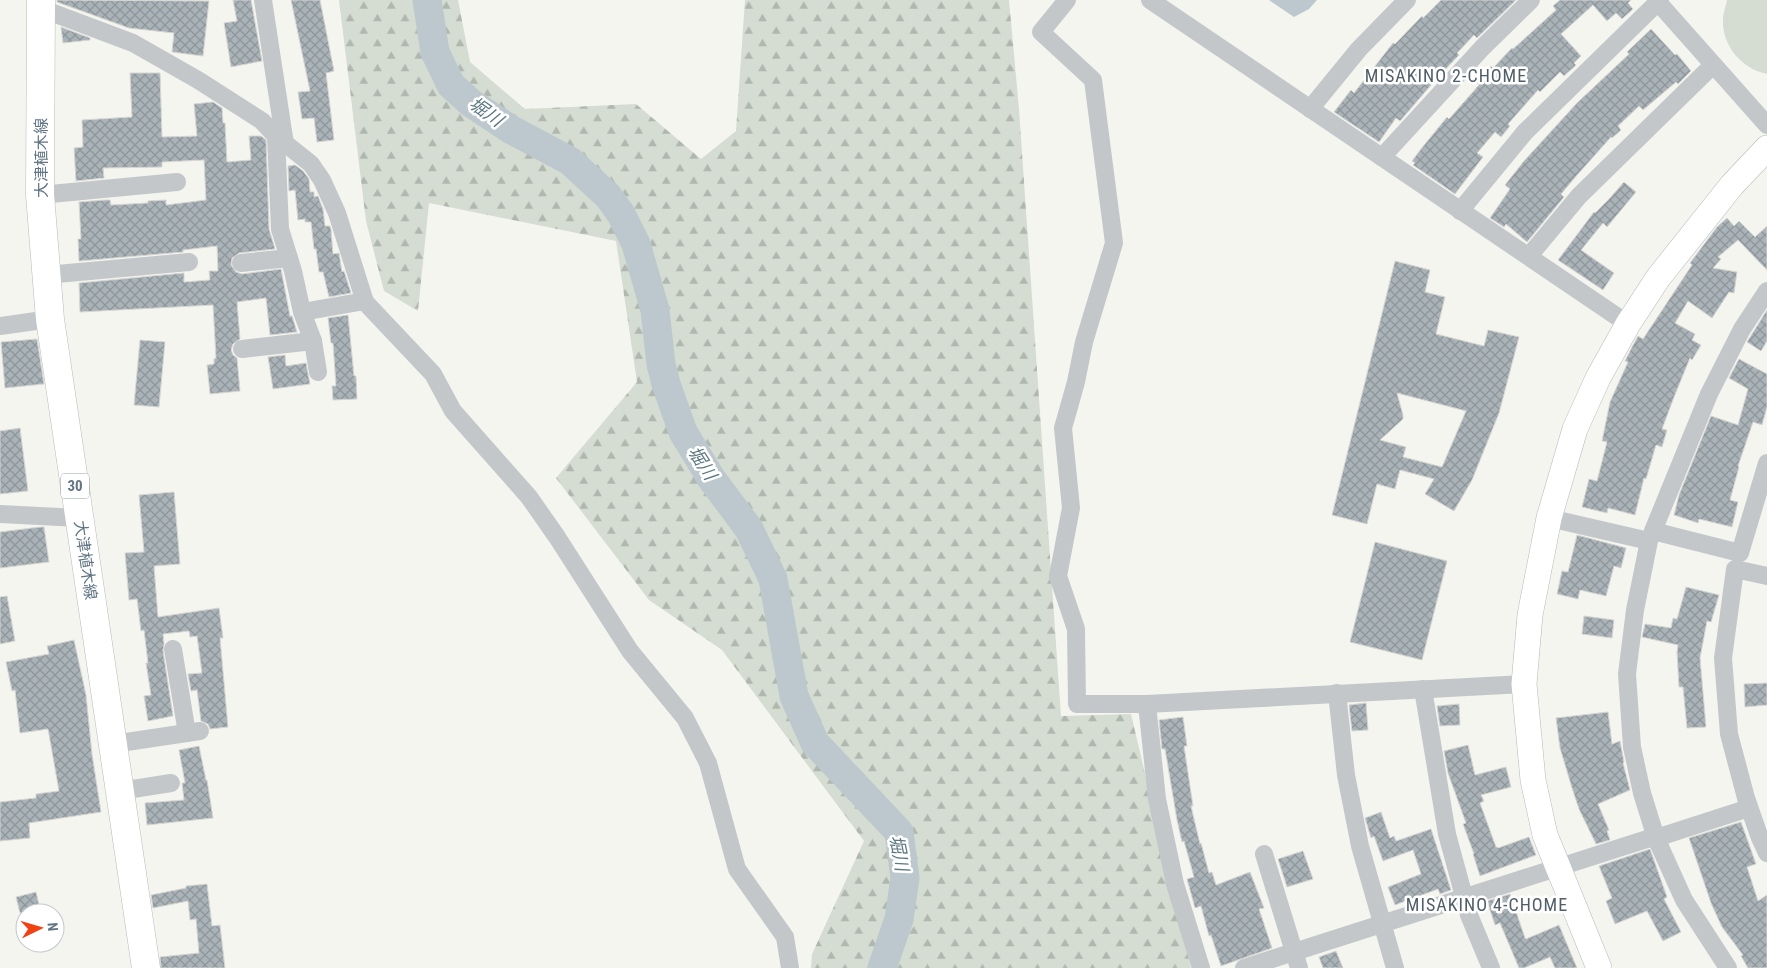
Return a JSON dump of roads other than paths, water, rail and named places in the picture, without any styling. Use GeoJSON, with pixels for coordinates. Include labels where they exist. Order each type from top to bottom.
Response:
{"type":"FeatureCollection","features":[{"type":"Feature","properties":{"kind":"main road","name":"大津植木線"},"geometry":{"type":"LineString","coordinates":[[41,4],[40,196],[50,319],[146,968]]}},
{"type":"Feature","properties":{"kind":"street"},"geometry":{"type":"LineString","coordinates":[[263,0],[281,140],[280,229],[302,312],[314,341],[318,372]]}},
{"type":"Feature","properties":{"kind":"street"},"geometry":{"type":"LineString","coordinates":[[1067,0],[1041,32],[1093,80],[1114,243],[1084,342],[1076,382],[1063,428],[1071,508],[1058,576],[1076,629],[1077,704],[1147,704],[1524,684]]}},
{"type":"Feature","properties":{"kind":"street"},"geometry":{"type":"LineString","coordinates":[[1150,0],[1628,324]]}},
{"type":"Feature","properties":{"kind":"street"},"geometry":{"type":"LineString","coordinates":[[1310,109],[1359,49],[1407,0]]}},
{"type":"Feature","properties":{"kind":"street"},"geometry":{"type":"LineString","coordinates":[[1382,156],[1483,47],[1530,0]]}},
{"type":"Feature","properties":{"kind":"street"},"geometry":{"type":"LineString","coordinates":[[1460,211],[1525,132],[1658,1],[1767,125]]}},
{"type":"Feature","properties":{"kind":"street"},"geometry":{"type":"LineString","coordinates":[[41,4],[134,44],[198,80],[262,122],[311,164],[322,180],[337,213],[365,301],[433,374],[453,411],[529,496],[630,651],[685,718],[708,763],[737,869],[784,937],[790,968]]}},
{"type":"Feature","properties":{"kind":"street"},"geometry":{"type":"LineString","coordinates":[[1529,256],[1579,196],[1713,65]]}},
{"type":"Feature","properties":{"kind":"street"},"geometry":{"type":"LineString","coordinates":[[1598,968],[1545,835],[1532,780],[1524,684],[1530,615],[1548,518],[1575,429],[1598,378],[1628,324],[1658,278],[1732,184],[1767,148]]}},
{"type":"Feature","properties":{"kind":"street"},"geometry":{"type":"LineString","coordinates":[[40,196],[177,182]]}},
{"type":"Feature","properties":{"kind":"street"},"geometry":{"type":"LineString","coordinates":[[241,263],[289,258]]}},
{"type":"Feature","properties":{"kind":"street"},"geometry":{"type":"LineString","coordinates":[[46,276],[189,262]]}},
{"type":"Feature","properties":{"kind":"street"},"geometry":{"type":"LineString","coordinates":[[1728,968],[1684,900],[1656,838],[1642,792],[1632,747],[1627,674],[1635,610],[1651,536],[1709,394],[1742,329],[1767,291]]}},
{"type":"Feature","properties":{"kind":"street"},"geometry":{"type":"LineString","coordinates":[[302,312],[365,301]]}},
{"type":"Feature","properties":{"kind":"street"},"geometry":{"type":"LineString","coordinates":[[0,326],[50,319]]}},
{"type":"Feature","properties":{"kind":"street"},"geometry":{"type":"LineString","coordinates":[[242,349],[314,341]]}},
{"type":"Feature","properties":{"kind":"street"},"geometry":{"type":"LineString","coordinates":[[1767,463],[1738,561],[1723,658],[1729,734],[1750,808],[1767,853]]}},
{"type":"Feature","properties":{"kind":"street"},"geometry":{"type":"LineString","coordinates":[[0,514],[79,518]]}},
{"type":"Feature","properties":{"kind":"street"},"geometry":{"type":"LineString","coordinates":[[1548,518],[1651,536],[1738,561],[1767,576]]}},
{"type":"Feature","properties":{"kind":"street"},"geometry":{"type":"LineString","coordinates":[[113,744],[193,732],[173,650]]}},
{"type":"Feature","properties":{"kind":"street"},"geometry":{"type":"LineString","coordinates":[[1423,689],[1447,834],[1469,916],[1491,968]]}},
{"type":"Feature","properties":{"kind":"street"},"geometry":{"type":"LineString","coordinates":[[1337,693],[1348,784],[1360,846],[1395,968]]}},
{"type":"Feature","properties":{"kind":"street"},"geometry":{"type":"LineString","coordinates":[[1147,704],[1157,799],[1175,884],[1201,968]]}},
{"type":"Feature","properties":{"kind":"street"},"geometry":{"type":"LineString","coordinates":[[120,791],[171,783]]}},
{"type":"Feature","properties":{"kind":"street"},"geometry":{"type":"LineString","coordinates":[[1244,968],[1297,961],[1382,925],[1647,838],[1656,838],[1750,808]]}},
{"type":"Feature","properties":{"kind":"street"},"geometry":{"type":"LineString","coordinates":[[1264,854],[1297,961]]}},
{"type":"Feature","properties":{"kind":"waterway","name":"堀川"},"geometry":{"type":"LineString","coordinates":[[427,0],[435,52],[451,85],[471,103],[510,129],[570,161],[608,196],[621,214],[636,244],[655,310],[661,364],[683,432],[711,478],[749,529],[773,579],[794,696],[815,743],[899,832],[905,878],[899,919],[882,968]]}},
{"type":"Feature","properties":{"kind":"district","name":"MISAKINO 2-CHOME"},"geometry":{"type":"Point","coordinates":[1446,76]}},
{"type":"Feature","properties":{"kind":"district","name":"MISAKINO 4-CHOME"},"geometry":{"type":"Point","coordinates":[1487,905]}}]}
